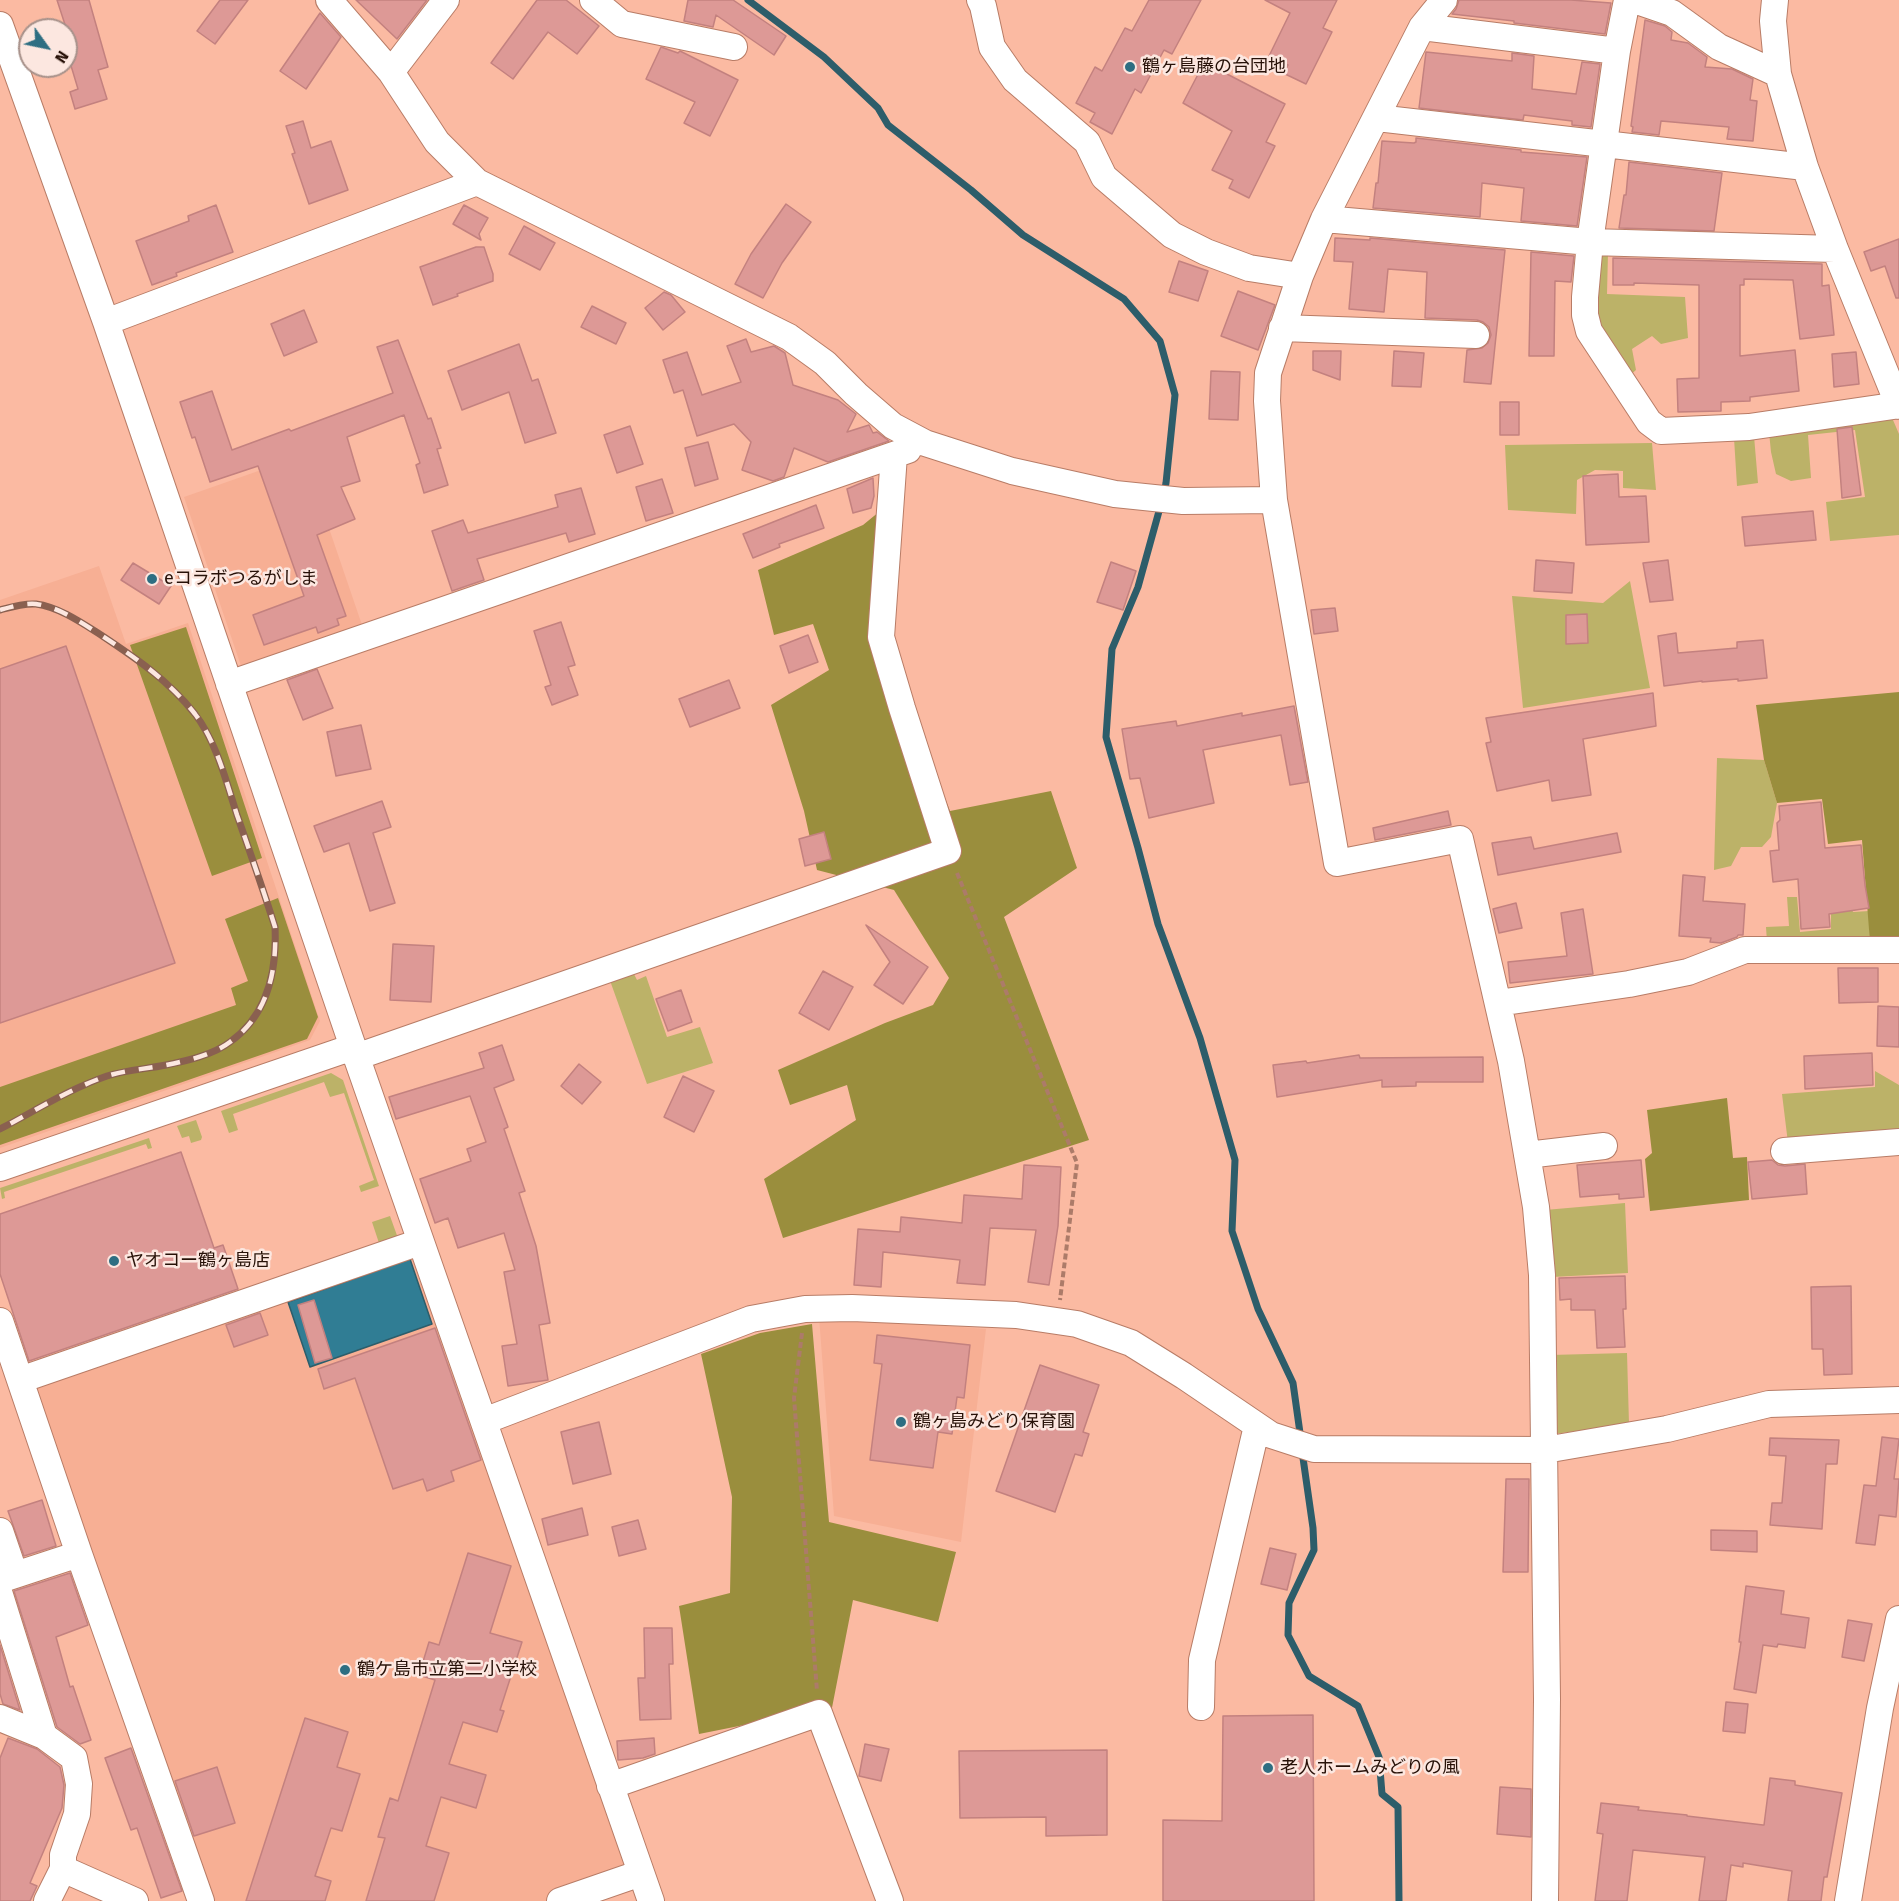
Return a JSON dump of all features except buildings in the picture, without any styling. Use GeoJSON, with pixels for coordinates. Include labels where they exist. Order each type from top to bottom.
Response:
{"type":"FeatureCollection","features":[{"type":"Feature","properties":{"kind":"street"},"geometry":{"type":"LineString","coordinates":[[328,0],[391,72],[437,142],[477,182],[789,337],[825,363],[893,426],[925,443],[1012,471],[1115,494],[1183,501],[1274,500]]}},
{"type":"Feature","properties":{"kind":"street"},"geometry":{"type":"LineString","coordinates":[[391,72],[446,0]]}},
{"type":"Feature","properties":{"kind":"street"},"geometry":{"type":"LineString","coordinates":[[593,0],[622,24],[734,47]]}},
{"type":"Feature","properties":{"kind":"street"},"geometry":{"type":"LineString","coordinates":[[980,0],[992,47],[1015,80],[1087,142],[1104,177],[1172,236],[1249,268],[1300,276]]}},
{"type":"Feature","properties":{"kind":"street"},"geometry":{"type":"LineString","coordinates":[[1444,0],[1422,27],[1324,219],[1300,276],[1282,328],[1268,373],[1267,401],[1274,500],[1338,862],[1460,839],[1511,1061],[1536,1207],[1542,1275],[1547,1699],[1545,1901]]}},
{"type":"Feature","properties":{"kind":"street"},"geometry":{"type":"LineString","coordinates":[[1627,0],[1617,51],[1590,242],[1585,315],[1589,331],[1649,422],[1661,431],[1749,427],[1899,406],[1835,249],[1806,166],[1778,74],[1773,21],[1775,0]]}},
{"type":"Feature","properties":{"kind":"street"},"geometry":{"type":"LineString","coordinates":[[1634,0],[1672,13],[1719,47],[1778,74]]}},
{"type":"Feature","properties":{"kind":"street"},"geometry":{"type":"LineString","coordinates":[[0,25],[106,322],[420,1242],[651,1901]]}},
{"type":"Feature","properties":{"kind":"street"},"geometry":{"type":"LineString","coordinates":[[1422,27],[1617,51]]}},
{"type":"Feature","properties":{"kind":"street"},"geometry":{"type":"LineString","coordinates":[[1377,118],[1806,166]]}},
{"type":"Feature","properties":{"kind":"street"},"geometry":{"type":"LineString","coordinates":[[106,322],[477,182]]}},
{"type":"Feature","properties":{"kind":"street"},"geometry":{"type":"LineString","coordinates":[[1324,219],[1590,242],[1835,249]]}},
{"type":"Feature","properties":{"kind":"street"},"geometry":{"type":"LineString","coordinates":[[1282,328],[1476,335]]}},
{"type":"Feature","properties":{"kind":"street"},"geometry":{"type":"LineString","coordinates":[[229,684],[894,456],[925,443]]}},
{"type":"Feature","properties":{"kind":"street"},"geometry":{"type":"LineString","coordinates":[[0,1168],[355,1052],[948,851],[881,637],[894,456]]}},
{"type":"Feature","properties":{"kind":"street"},"geometry":{"type":"LineString","coordinates":[[1498,1003],[1629,984],[1688,972],[1745,950],[1899,950]]}},
{"type":"Feature","properties":{"kind":"street"},"geometry":{"type":"LineString","coordinates":[[1784,1150],[1899,1142]]}},
{"type":"Feature","properties":{"kind":"street"},"geometry":{"type":"LineString","coordinates":[[1527,1155],[1604,1146]]}},
{"type":"Feature","properties":{"kind":"street"},"geometry":{"type":"LineString","coordinates":[[20,1380],[420,1242]]}},
{"type":"Feature","properties":{"kind":"street"},"geometry":{"type":"LineString","coordinates":[[484,1421],[751,1319],[805,1309],[852,1308],[1016,1315],[1077,1324],[1131,1343],[1271,1435],[1314,1449],[1545,1450],[1667,1429],[1769,1404],[1899,1400]]}},
{"type":"Feature","properties":{"kind":"street"},"geometry":{"type":"LineString","coordinates":[[0,1321],[201,1901]]}},
{"type":"Feature","properties":{"kind":"street"},"geometry":{"type":"LineString","coordinates":[[1201,1707],[1202,1660],[1257,1426]]}},
{"type":"Feature","properties":{"kind":"street"},"geometry":{"type":"LineString","coordinates":[[0,1531],[5,1583],[44,1736]]}},
{"type":"Feature","properties":{"kind":"street"},"geometry":{"type":"LineString","coordinates":[[5,1583],[79,1554]]}},
{"type":"Feature","properties":{"kind":"street"},"geometry":{"type":"LineString","coordinates":[[1848,1901],[1891,1695],[1899,1619]]}},
{"type":"Feature","properties":{"kind":"street"},"geometry":{"type":"LineString","coordinates":[[610,1786],[819,1713],[890,1901]]}},
{"type":"Feature","properties":{"kind":"street"},"geometry":{"type":"LineString","coordinates":[[0,1718],[44,1736],[74,1758],[79,1784],[77,1814],[63,1855],[63,1869],[48,1901]]}},
{"type":"Feature","properties":{"kind":"street"},"geometry":{"type":"LineString","coordinates":[[63,1869],[135,1901]]}},
{"type":"Feature","properties":{"kind":"street"},"geometry":{"type":"LineString","coordinates":[[560,1901],[640,1873]]}},
{"type":"Feature","properties":{"kind":"path"},"geometry":{"type":"LineString","coordinates":[[948,851],[1077,1163],[1057,1321]]}},
{"type":"Feature","properties":{"kind":"path"},"geometry":{"type":"LineString","coordinates":[[805,1309],[794,1398],[819,1713]]}},
{"type":"Feature","properties":{"kind":"shaded area"},"geometry":{"type":"Polygon","coordinates":[[[1608,253],[1607,294],[1685,297],[1688,338],[1661,344],[1652,336],[1632,349],[1636,370],[1629,376],[1598,329],[1595,315],[1601,254],[1608,253]]]}},
{"type":"Feature","properties":{"kind":"shaded area"},"geometry":{"type":"Polygon","coordinates":[[[1890,413],[1899,434],[1899,535],[1830,541],[1826,502],[1865,497],[1855,430],[1808,435],[1811,478],[1791,481],[1776,474],[1769,432],[1890,413]]]}},
{"type":"Feature","properties":{"kind":"shaded area"},"geometry":{"type":"Polygon","coordinates":[[[1754,436],[1758,483],[1737,486],[1734,438],[1754,436]]]}},
{"type":"Feature","properties":{"kind":"shaded area"},"geometry":{"type":"Polygon","coordinates":[[[1652,443],[1656,490],[1623,488],[1623,471],[1595,470],[1577,480],[1576,514],[1508,510],[1505,445],[1652,443]]]}},
{"type":"Feature","properties":{"kind":"shaded area"},"geometry":{"type":"Polygon","coordinates":[[[304,455],[362,625],[241,666],[184,497],[304,455]]]}},
{"type":"Feature","properties":{"kind":"shaded area"},"geometry":{"type":"Polygon","coordinates":[[[896,498],[889,636],[918,729],[950,811],[1051,791],[1077,868],[1004,917],[1089,1140],[783,1238],[764,1179],[856,1120],[847,1085],[790,1105],[778,1070],[885,1023],[933,1005],[949,978],[894,890],[817,870],[804,811],[771,705],[829,670],[813,624],[774,635],[758,570],[863,525],[896,498]]]}},
{"type":"Feature","properties":{"kind":"shaded area"},"geometry":{"type":"Polygon","coordinates":[[[99,566],[126,644],[188,623],[320,1021],[310,1040],[0,1148],[0,600],[99,566]]]}},
{"type":"Feature","properties":{"kind":"shaded area"},"geometry":{"type":"Polygon","coordinates":[[[1630,581],[1650,688],[1523,708],[1512,596],[1603,603],[1630,581]]]}},
{"type":"Feature","properties":{"kind":"shaded area"},"geometry":{"type":"Polygon","coordinates":[[[186,627],[262,858],[212,876],[130,645],[186,627]]]}},
{"type":"Feature","properties":{"kind":"shaded area"},"geometry":{"type":"Polygon","coordinates":[[[1899,692],[1899,941],[1870,942],[1862,840],[1828,844],[1822,799],[1777,803],[1764,760],[1756,705],[1899,692]]]}},
{"type":"Feature","properties":{"kind":"shaded area"},"geometry":{"type":"Polygon","coordinates":[[[1717,758],[1764,760],[1777,803],[1771,837],[1762,847],[1741,847],[1731,866],[1714,870],[1717,758]]]}},
{"type":"Feature","properties":{"kind":"shaded area"},"geometry":{"type":"Polygon","coordinates":[[[1787,897],[1797,897],[1800,932],[1831,929],[1831,905],[1850,903],[1853,912],[1869,911],[1870,942],[1767,942],[1766,927],[1789,926],[1787,897]]]}},
{"type":"Feature","properties":{"kind":"shaded area"},"geometry":{"type":"Polygon","coordinates":[[[278,898],[318,1017],[307,1039],[0,1145],[0,1087],[236,1005],[231,988],[248,981],[225,919],[278,898]]]}},
{"type":"Feature","properties":{"kind":"shaded area"},"geometry":{"type":"Polygon","coordinates":[[[631,968],[637,980],[646,976],[667,1037],[700,1027],[713,1063],[647,1084],[608,975],[631,968]]]}},
{"type":"Feature","properties":{"kind":"shaded area"},"geometry":{"type":"Polygon","coordinates":[[[1875,1071],[1899,1085],[1899,1134],[1788,1143],[1782,1094],[1875,1087],[1875,1071]]]}},
{"type":"Feature","properties":{"kind":"shaded area"},"geometry":{"type":"Polygon","coordinates":[[[331,1073],[343,1080],[379,1186],[361,1192],[359,1186],[374,1180],[344,1093],[330,1097],[324,1082],[233,1114],[238,1130],[229,1133],[221,1111],[331,1073]]]}},
{"type":"Feature","properties":{"kind":"shaded area"},"geometry":{"type":"Polygon","coordinates":[[[1727,1098],[1733,1158],[1747,1157],[1749,1200],[1650,1211],[1645,1159],[1652,1153],[1647,1110],[1727,1098]]]}},
{"type":"Feature","properties":{"kind":"shaded area"},"geometry":{"type":"Polygon","coordinates":[[[196,1120],[202,1137],[201,1140],[191,1143],[189,1136],[182,1138],[177,1126],[196,1120]]]}},
{"type":"Feature","properties":{"kind":"shaded area"},"geometry":{"type":"Polygon","coordinates":[[[149,1138],[152,1148],[148,1149],[146,1144],[4,1192],[5,1198],[2,1199],[0,1188],[149,1138]]]}},
{"type":"Feature","properties":{"kind":"shaded area"},"geometry":{"type":"Polygon","coordinates":[[[1625,1203],[1628,1273],[1552,1277],[1545,1210],[1625,1203]]]}},
{"type":"Feature","properties":{"kind":"shaded area"},"geometry":{"type":"Polygon","coordinates":[[[390,1216],[399,1241],[36,1368],[30,1363],[379,1243],[372,1222],[390,1216]]]}},
{"type":"Feature","properties":{"kind":"shaded area","name":"鶴ケ島市立第二小学校"},"geometry":{"type":"Polygon","coordinates":[[[420,1242],[641,1873],[560,1901],[201,1901],[20,1380],[420,1242]]]}},
{"type":"Feature","properties":{"kind":"shaded area","name":"鶴ヶ島みどり保育園"},"geometry":{"type":"Polygon","coordinates":[[[819,1316],[986,1329],[961,1542],[834,1516],[819,1316]]]}},
{"type":"Feature","properties":{"kind":"shaded area"},"geometry":{"type":"Polygon","coordinates":[[[812,1324],[829,1522],[956,1552],[938,1622],[853,1600],[830,1718],[764,1721],[699,1734],[679,1606],[730,1593],[732,1497],[701,1354],[760,1333],[812,1324]]]}},
{"type":"Feature","properties":{"kind":"shaded area"},"geometry":{"type":"Polygon","coordinates":[[[1627,1353],[1629,1424],[1554,1434],[1550,1355],[1627,1353]]]}},
{"type":"Feature","properties":{"kind":"water"},"geometry":{"type":"Polygon","coordinates":[[[410,1259],[432,1324],[310,1367],[288,1302],[410,1259]]]}},
{"type":"Feature","properties":{"kind":"waterway"},"geometry":{"type":"LineString","coordinates":[[748,0],[824,57],[878,108],[888,125],[971,190],[1023,235],[1124,299],[1160,341],[1175,395],[1164,493]]}},
{"type":"Feature","properties":{"kind":"waterway"},"geometry":{"type":"LineString","coordinates":[[1161,504],[1138,587],[1112,649],[1106,737],[1158,924],[1200,1038],[1235,1160],[1232,1231],[1258,1309],[1293,1383],[1301,1440]]}},
{"type":"Feature","properties":{"kind":"waterway"},"geometry":{"type":"LineString","coordinates":[[1302,1451],[1314,1550],[1289,1603],[1288,1635],[1309,1676],[1358,1706],[1379,1757],[1382,1794],[1398,1807],[1399,1901]]}},
{"type":"Feature","properties":{"kind":"railway"},"geometry":{"type":"LineString","coordinates":[[0,610],[36,604],[53,608],[70,616],[151,671],[185,702],[203,725],[220,763],[275,927],[274,960],[268,991],[253,1019],[230,1042],[216,1051],[191,1059],[121,1072],[93,1081],[0,1129]]}},
{"type":"Feature","properties":{"kind":"place","name":"鶴ヶ島藤の台団地"},"geometry":{"type":"Point","coordinates":[1130,67]}},
{"type":"Feature","properties":{"kind":"place","name":"eコラボつるがしま"},"geometry":{"type":"Point","coordinates":[152,579]}},
{"type":"Feature","properties":{"kind":"place","name":"ヤオコー鶴ヶ島店"},"geometry":{"type":"Point","coordinates":[114,1261]}},
{"type":"Feature","properties":{"kind":"place","name":"鶴ヶ島みどり保育園"},"geometry":{"type":"Point","coordinates":[901,1422]}},
{"type":"Feature","properties":{"kind":"place","name":"鶴ケ島市立第二小学校"},"geometry":{"type":"Point","coordinates":[345,1670]}},
{"type":"Feature","properties":{"kind":"place","name":"老人ホームみどりの風"},"geometry":{"type":"Point","coordinates":[1268,1768]}}]}
